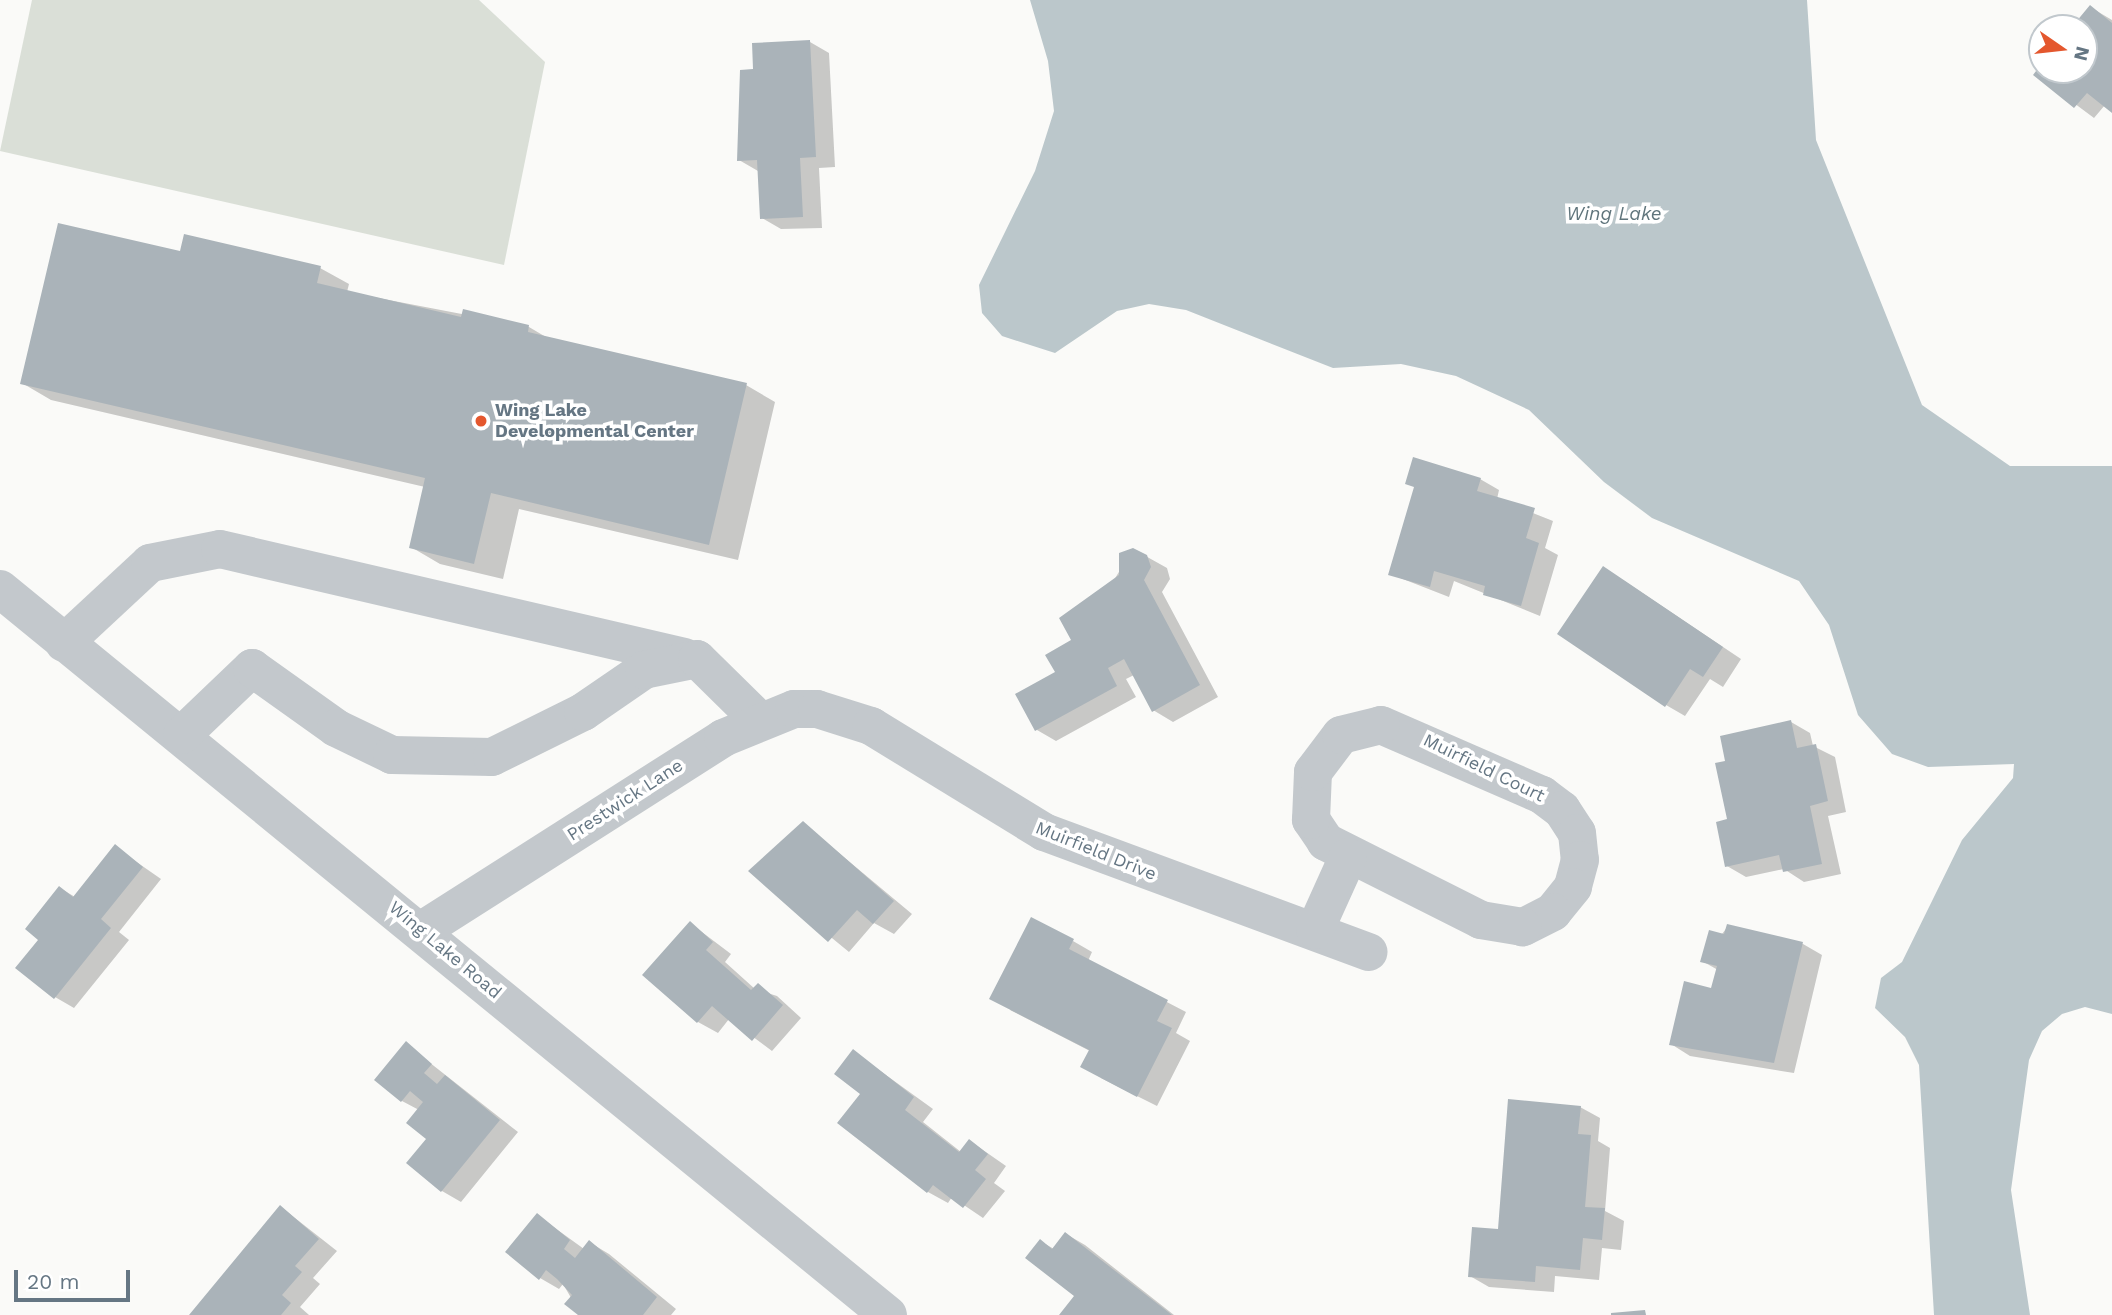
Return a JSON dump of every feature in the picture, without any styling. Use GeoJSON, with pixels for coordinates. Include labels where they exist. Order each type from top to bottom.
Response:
{"type":"FeatureCollection","features":[{"type":"Feature","properties":{"kind":"street"},"geometry":{"type":"LineString","coordinates":[[64,643],[150,564],[220,549],[697,659],[760,720]]}},
{"type":"Feature","properties":{"kind":"street","name":"Wing Lake Road"},"geometry":{"type":"LineString","coordinates":[[0,589],[422,930],[887,1315]]}},
{"type":"Feature","properties":{"kind":"street"},"geometry":{"type":"LineString","coordinates":[[182,735],[252,668],[336,728],[392,755],[492,757],[583,712],[644,670],[697,659]]}},
{"type":"Feature","properties":{"kind":"street","name":"Prestwick Lane"},"geometry":{"type":"LineString","coordinates":[[422,930],[760,720],[794,709],[842,713]]}},
{"type":"Feature","properties":{"kind":"street","name":"Muirfield Drive"},"geometry":{"type":"LineString","coordinates":[[842,713],[1044,832],[1315,930],[1368,952]]}},
{"type":"Feature","properties":{"kind":"street","name":"Muirfield Court"},"geometry":{"type":"LineString","coordinates":[[1381,725],[1542,795],[1577,833],[1580,860],[1573,887],[1553,912],[1523,928],[1481,920],[1348,857],[1311,820],[1313,772],[1340,735],[1381,725]]}},
{"type":"Feature","properties":{"kind":"street"},"geometry":{"type":"LineString","coordinates":[[1315,930],[1348,857]]}},
{"type":"Feature","properties":{"kind":"shaded area"},"geometry":{"type":"Polygon","coordinates":[[[32,0],[479,0],[545,62],[504,265],[0,151],[32,0]]]}},
{"type":"Feature","properties":{"kind":"water","name":"Wing Lake"},"geometry":{"type":"Polygon","coordinates":[[[1030,0],[1807,0],[1816,140],[1922,405],[2010,466],[2112,466],[2112,1014],[2085,1007],[2062,1014],[2042,1031],[2029,1060],[2011,1190],[2030,1315],[1934,1315],[1919,1065],[1905,1037],[1875,1008],[1881,978],[1902,962],[1962,840],[2013,778],[2014,764],[1928,767],[1892,754],[1858,715],[1829,625],[1799,581],[1652,518],[1604,482],[1529,410],[1456,376],[1401,364],[1333,368],[1186,310],[1149,304],[1117,311],[1055,353],[1002,336],[982,313],[979,285],[1035,171],[1054,111],[1048,61],[1030,0]]]}},
{"type":"Feature","properties":{"kind":"building"},"geometry":{"type":"Polygon","coordinates":[[[2090,5],[2112,23],[2112,113],[2087,93],[2074,108],[2044,84],[2098,84],[2098,14],[2083,14],[2090,5]]]}},
{"type":"Feature","properties":{"kind":"building"},"geometry":{"type":"Polygon","coordinates":[[[810,40],[816,157],[800,158],[803,217],[760,219],[757,160],[737,161],[740,70],[753,69],[752,43],[810,40]]]}},
{"type":"Feature","properties":{"kind":"building"},"geometry":{"type":"Polygon","coordinates":[[[58,223],[180,251],[184,234],[321,266],[317,283],[461,317],[463,309],[529,325],[528,332],[747,383],[709,545],[491,493],[474,564],[409,548],[425,478],[20,384],[58,223]]]}},
{"type":"Feature","properties":{"kind":"building"},"geometry":{"type":"Polygon","coordinates":[[[1413,457],[1481,478],[1477,491],[1535,508],[1526,538],[1539,543],[1521,606],[1483,595],[1485,586],[1434,571],[1430,587],[1388,575],[1414,487],[1405,484],[1413,457]]]}},
{"type":"Feature","properties":{"kind":"building"},"geometry":{"type":"Polygon","coordinates":[[[1133,548],[1147,555],[1151,567],[1144,580],[1200,685],[1152,712],[1124,659],[1108,668],[1117,686],[1035,731],[1015,694],[1055,672],[1045,655],[1071,640],[1059,618],[1119,575],[1119,553],[1133,548]]]}},
{"type":"Feature","properties":{"kind":"building"},"geometry":{"type":"Polygon","coordinates":[[[1603,566],[1723,647],[1703,677],[1690,669],[1665,707],[1557,634],[1603,566]]]}},
{"type":"Feature","properties":{"kind":"building"},"geometry":{"type":"Polygon","coordinates":[[[1791,720],[1797,748],[1816,744],[1828,801],[1810,806],[1822,864],[1783,872],[1779,855],[1725,867],[1716,822],[1727,819],[1715,763],[1725,761],[1720,736],[1791,720]]]}},
{"type":"Feature","properties":{"kind":"building"},"geometry":{"type":"Polygon","coordinates":[[[803,821],[894,901],[873,924],[857,910],[828,942],[748,871],[803,821]]]}},
{"type":"Feature","properties":{"kind":"building"},"geometry":{"type":"Polygon","coordinates":[[[115,844],[143,867],[101,919],[111,928],[54,999],[15,968],[38,940],[25,929],[59,886],[73,897],[115,844]]]}},
{"type":"Feature","properties":{"kind":"building"},"geometry":{"type":"Polygon","coordinates":[[[1031,917],[1074,939],[1069,949],[1168,1000],[1157,1021],[1172,1028],[1137,1097],[1080,1067],[1089,1050],[989,999],[1031,917]]]}},
{"type":"Feature","properties":{"kind":"building"},"geometry":{"type":"Polygon","coordinates":[[[690,921],[713,942],[706,950],[751,990],[758,983],[783,1005],[752,1041],[712,1006],[697,1023],[642,975],[690,921]]]}},
{"type":"Feature","properties":{"kind":"building"},"geometry":{"type":"Polygon","coordinates":[[[1727,924],[1803,942],[1774,1063],[1669,1045],[1684,981],[1711,988],[1717,966],[1700,962],[1709,930],[1724,934],[1727,924]]]}},
{"type":"Feature","properties":{"kind":"building"},"geometry":{"type":"Polygon","coordinates":[[[406,1041],[432,1064],[424,1073],[437,1084],[445,1075],[500,1120],[441,1192],[406,1163],[426,1139],[406,1123],[423,1102],[410,1091],[401,1102],[374,1080],[406,1041]]]}},
{"type":"Feature","properties":{"kind":"building"},"geometry":{"type":"Polygon","coordinates":[[[853,1049],[914,1097],[905,1110],[959,1152],[969,1139],[988,1154],[975,1170],[986,1179],[963,1208],[933,1185],[927,1193],[837,1123],[860,1094],[834,1074],[853,1049]]]}},
{"type":"Feature","properties":{"kind":"building"},"geometry":{"type":"Polygon","coordinates":[[[1508,1099],[1581,1106],[1578,1134],[1591,1135],[1585,1207],[1605,1208],[1602,1240],[1583,1238],[1580,1270],[1536,1266],[1535,1282],[1468,1277],[1472,1227],[1498,1229],[1508,1099]]]}},
{"type":"Feature","properties":{"kind":"building"},"geometry":{"type":"Polygon","coordinates":[[[280,1205],[319,1239],[295,1266],[302,1272],[282,1295],[291,1303],[281,1315],[189,1315],[280,1205]]]}},
{"type":"Feature","properties":{"kind":"building"},"geometry":{"type":"Polygon","coordinates":[[[537,1213],[570,1240],[564,1249],[575,1258],[589,1240],[657,1297],[643,1315],[578,1315],[564,1304],[572,1295],[557,1279],[546,1270],[539,1280],[505,1252],[537,1213]]]}},
{"type":"Feature","properties":{"kind":"building"},"geometry":{"type":"Polygon","coordinates":[[[1065,1232],[1172,1315],[1059,1315],[1074,1296],[1025,1258],[1040,1239],[1052,1249],[1065,1232]]]}},
{"type":"Feature","properties":{"kind":"building"},"geometry":{"type":"Polygon","coordinates":[[[1645,1310],[1646,1315],[1611,1315],[1611,1313],[1645,1310]]]}},
{"type":"Feature","properties":{"kind":"place","name":"Wing Lake Developmental Center"},"geometry":{"type":"Point","coordinates":[481,421]}}]}
